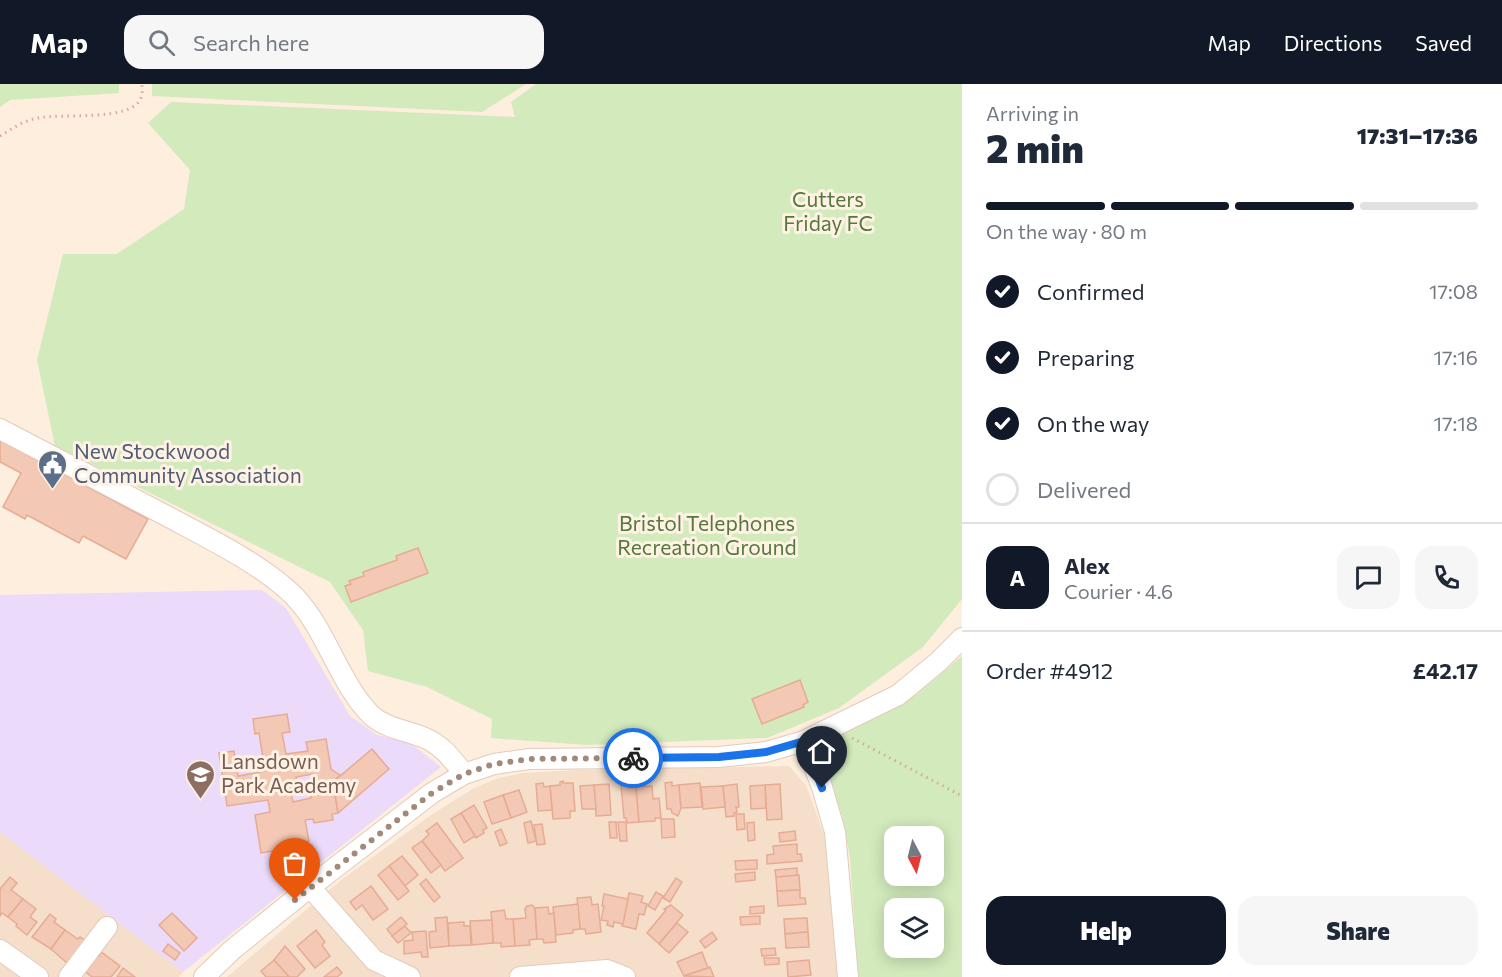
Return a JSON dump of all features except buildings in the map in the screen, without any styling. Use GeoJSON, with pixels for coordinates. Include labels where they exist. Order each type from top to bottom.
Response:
{"type":"FeatureCollection","features":[{"type":"Feature","properties":{"kind":"street"},"geometry":{"type":"LineString","coordinates":[[0,429],[206,536],[265,573],[294,597],[313,621],[360,703],[373,717],[393,728],[426,738],[450,755],[464,774]]}},
{"type":"Feature","properties":{"kind":"street"},"geometry":{"type":"LineString","coordinates":[[204,977],[232,950],[310,887],[432,793],[464,774],[494,764],[529,759],[719,757],[766,752],[804,741],[898,695],[938,662],[962,638]]}},
{"type":"Feature","properties":{"kind":"street"},"geometry":{"type":"LineString","coordinates":[[804,741],[835,832],[848,977]]}},
{"type":"Feature","properties":{"kind":"street"},"geometry":{"type":"LineString","coordinates":[[310,887],[374,960],[410,977]]}},
{"type":"Feature","properties":{"kind":"street"},"geometry":{"type":"LineString","coordinates":[[69,977],[107,927]]}},
{"type":"Feature","properties":{"kind":"street"},"geometry":{"type":"LineString","coordinates":[[0,950],[38,977]]}},
{"type":"Feature","properties":{"kind":"street"},"geometry":{"type":"LineString","coordinates":[[520,977],[607,970],[625,977]]}},
{"type":"Feature","properties":{"kind":"path"},"geometry":{"type":"LineString","coordinates":[[0,136],[37,118],[120,113],[138,103],[142,97],[142,84]]}},
{"type":"Feature","properties":{"kind":"path"},"geometry":{"type":"LineString","coordinates":[[831,728],[962,796]]}},
{"type":"Feature","properties":{"kind":"shaded area","name":"Lansdown Park Academy"},"geometry":{"type":"Polygon","coordinates":[[[262,590],[286,608],[350,716],[377,735],[409,742],[441,767],[183,972],[0,832],[0,595],[262,590]]]}},
{"type":"Feature","properties":{"kind":"shaded area"},"geometry":{"type":"Polygon","coordinates":[[[789,766],[806,785],[830,851],[838,977],[227,977],[341,880],[431,815],[474,788],[499,778],[523,773],[576,770],[789,766]]]}},
{"type":"Feature","properties":{"kind":"shaded area"},"geometry":{"type":"Polygon","coordinates":[[[0,832],[183,972],[179,977],[0,977],[0,832]]]}},
{"type":"Feature","properties":{"kind":"green space"},"geometry":{"type":"Polygon","coordinates":[[[0,84],[119,84],[119,93],[10,100],[0,107],[0,84]]]}},
{"type":"Feature","properties":{"kind":"green space"},"geometry":{"type":"Polygon","coordinates":[[[152,84],[526,84],[482,112],[152,96],[152,84]]]}},
{"type":"Feature","properties":{"kind":"green space"},"geometry":{"type":"Polygon","coordinates":[[[536,84],[962,84],[962,599],[923,647],[839,708],[767,738],[587,745],[491,738],[492,719],[427,687],[368,671],[363,630],[330,582],[55,446],[37,360],[63,254],[117,254],[184,209],[190,170],[148,123],[171,102],[515,117],[511,102],[536,84]]]}},
{"type":"Feature","properties":{"kind":"green space"},"geometry":{"type":"Polygon","coordinates":[[[962,656],[962,977],[858,977],[850,858],[842,815],[821,759],[825,742],[846,728],[916,695],[962,656]]]}},
{"type":"Feature","properties":{"kind":"way so far"},"geometry":{"type":"LineString","coordinates":[[295,900],[432,793],[464,774],[494,764],[529,759],[633,758]]}},
{"type":"Feature","properties":{"kind":"place","name":"New Stockwood Community Association"},"geometry":{"type":"Point","coordinates":[53,490]}},
{"type":"Feature","properties":{"kind":"place","name":"Lansdown Park Academy"},"geometry":{"type":"Point","coordinates":[200,800]}},
{"type":"Feature","properties":{"kind":"route"},"geometry":{"type":"LineString","coordinates":[[633,758],[719,757],[766,752],[804,741],[822,788]]}},
{"type":"Feature","properties":{"kind":"park label","name":"Cutters Friday FC"},"geometry":{"type":"Point","coordinates":[828,212]}},
{"type":"Feature","properties":{"kind":"park label","name":"Bristol Telephones Recreation Ground"},"geometry":{"type":"Point","coordinates":[707,536]}}]}
